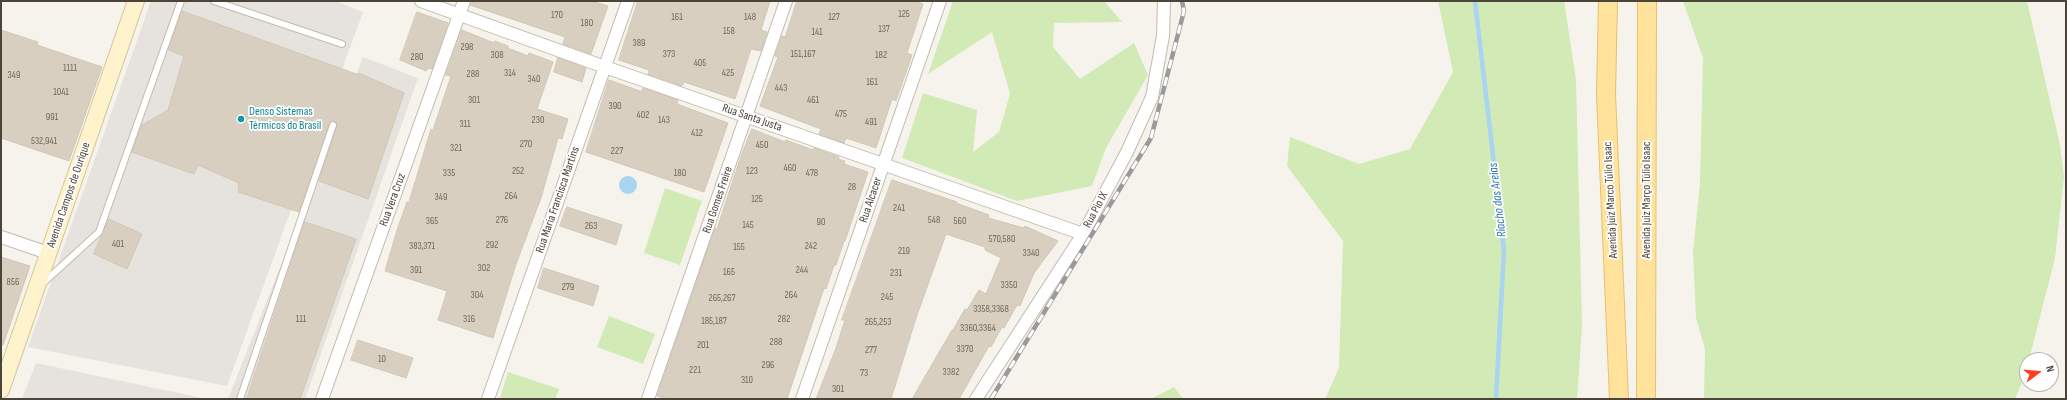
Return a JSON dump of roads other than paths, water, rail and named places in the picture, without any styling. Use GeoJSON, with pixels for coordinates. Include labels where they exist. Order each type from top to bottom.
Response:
{"type":"FeatureCollection","features":[{"type":"Feature","properties":{"kind":"main road","name":"Avenida Campos de Ourique"},"geometry":{"type":"LineString","coordinates":[[1,390],[136,1]]}},
{"type":"Feature","properties":{"kind":"main road","name":"Avenida Juiz Marco Túlio Isaac"},"geometry":{"type":"LineString","coordinates":[[1608,1],[1606,94],[1619,399]]}},
{"type":"Feature","properties":{"kind":"main road","name":"Avenida Juiz Março Túlio Isaac"},"geometry":{"type":"LineString","coordinates":[[1646,399],[1647,1]]}},
{"type":"Feature","properties":{"kind":"street","name":"Rua Santa Justa"},"geometry":{"type":"LineString","coordinates":[[421,1],[1083,234]]}},
{"type":"Feature","properties":{"kind":"street","name":"Rua Vera Cruz"},"geometry":{"type":"LineString","coordinates":[[322,399],[464,1]]}},
{"type":"Feature","properties":{"kind":"street","name":"Rua Maria Francisca Martins"},"geometry":{"type":"LineString","coordinates":[[488,399],[628,1]]}},
{"type":"Feature","properties":{"kind":"street","name":"Rua Gomes Freire"},"geometry":{"type":"LineString","coordinates":[[648,399],[786,1]]}},
{"type":"Feature","properties":{"kind":"street","name":"Rua Alcacer"},"geometry":{"type":"LineString","coordinates":[[802,399],[940,1]]}},
{"type":"Feature","properties":{"kind":"street","name":"Rua Pio IX"},"geometry":{"type":"LineString","coordinates":[[976,399],[1083,234],[1126,152],[1152,97],[1163,36],[1164,1]]}},
{"type":"Feature","properties":{"kind":"street"},"geometry":{"type":"LineString","coordinates":[[1,237],[48,253]]}},
{"type":"Feature","properties":{"kind":"lane"},"geometry":{"type":"LineString","coordinates":[[35,291],[99,232],[181,1]]}},
{"type":"Feature","properties":{"kind":"lane"},"geometry":{"type":"LineString","coordinates":[[214,1],[342,44]]}},
{"type":"Feature","properties":{"kind":"lane"},"geometry":{"type":"LineString","coordinates":[[240,399],[333,125]]}},
{"type":"Feature","properties":{"kind":"water"},"geometry":{"type":"Polygon","coordinates":[[[628,176],[634,179],[637,185],[634,191],[628,194],[622,191],[619,185],[622,179],[628,176]]]}},
{"type":"Feature","properties":{"kind":"waterway","name":"Riacho das Areias"},"geometry":{"type":"LineString","coordinates":[[1475,1],[1504,250],[1496,399]]}},
{"type":"Feature","properties":{"kind":"railway"},"geometry":{"type":"LineString","coordinates":[[991,399],[1151,138],[1184,11],[1182,1]]}},
{"type":"Feature","properties":{"kind":"place","name":"Denso Sistemas Térmicos do Brasil"},"geometry":{"type":"Point","coordinates":[241,119]}}]}
